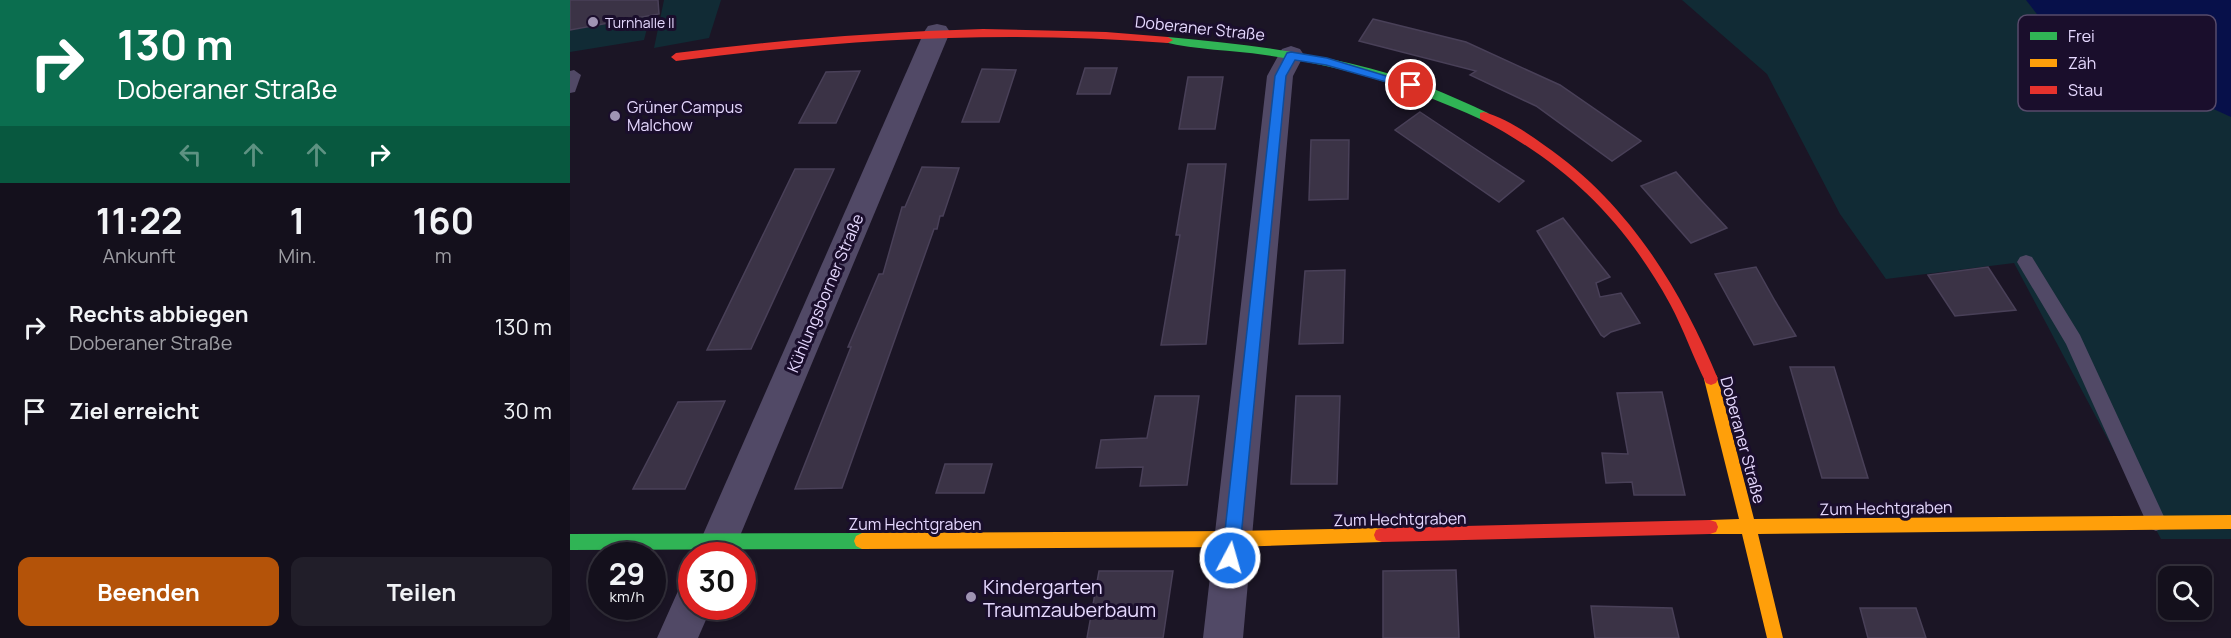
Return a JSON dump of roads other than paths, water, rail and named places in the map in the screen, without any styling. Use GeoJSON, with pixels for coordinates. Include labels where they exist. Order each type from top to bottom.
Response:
{"type":"FeatureCollection","features":[{"type":"Feature","properties":{"kind":"street","name":"Doberaner Straße"},"geometry":{"type":"LineString","coordinates":[[676,57],[817,38],[937,32],[1013,31],[1184,40],[1291,56],[1373,73],[1455,101],[1493,120],[1558,162],[1613,213],[1645,253],[1699,349],[1720,406],[1775,638]]}},
{"type":"Feature","properties":{"kind":"street","name":"Kühlungsborner Straße"},"geometry":{"type":"LineString","coordinates":[[719,542],[937,32]]}},
{"type":"Feature","properties":{"kind":"street"},"geometry":{"type":"LineString","coordinates":[[1223,638],[1280,76],[1291,56]]}},
{"type":"Feature","properties":{"kind":"street","name":"Zum Hechtgraben"},"geometry":{"type":"LineString","coordinates":[[756,548],[1749,526],[2231,522]]}},
{"type":"Feature","properties":{"kind":"street","name":"Zum Hechtgraben"},"geometry":{"type":"LineString","coordinates":[[570,542],[678,547]]}},
{"type":"Feature","properties":{"kind":"street"},"geometry":{"type":"LineString","coordinates":[[677,638],[685,620]]}},
{"type":"Feature","properties":{"kind":"lane"},"geometry":{"type":"LineString","coordinates":[[2026,262],[2074,340],[2156,521]]}},
{"type":"Feature","properties":{"kind":"place","name":"Turnhalle II"},"geometry":{"type":"Point","coordinates":[593,22]}},
{"type":"Feature","properties":{"kind":"place","name":"Grüner Campus Malchow"},"geometry":{"type":"Point","coordinates":[615,116]}},
{"type":"Feature","properties":{"kind":"place","name":"Kindergarten Traumzauberbaum"},"geometry":{"type":"Point","coordinates":[971,597]}}]}
